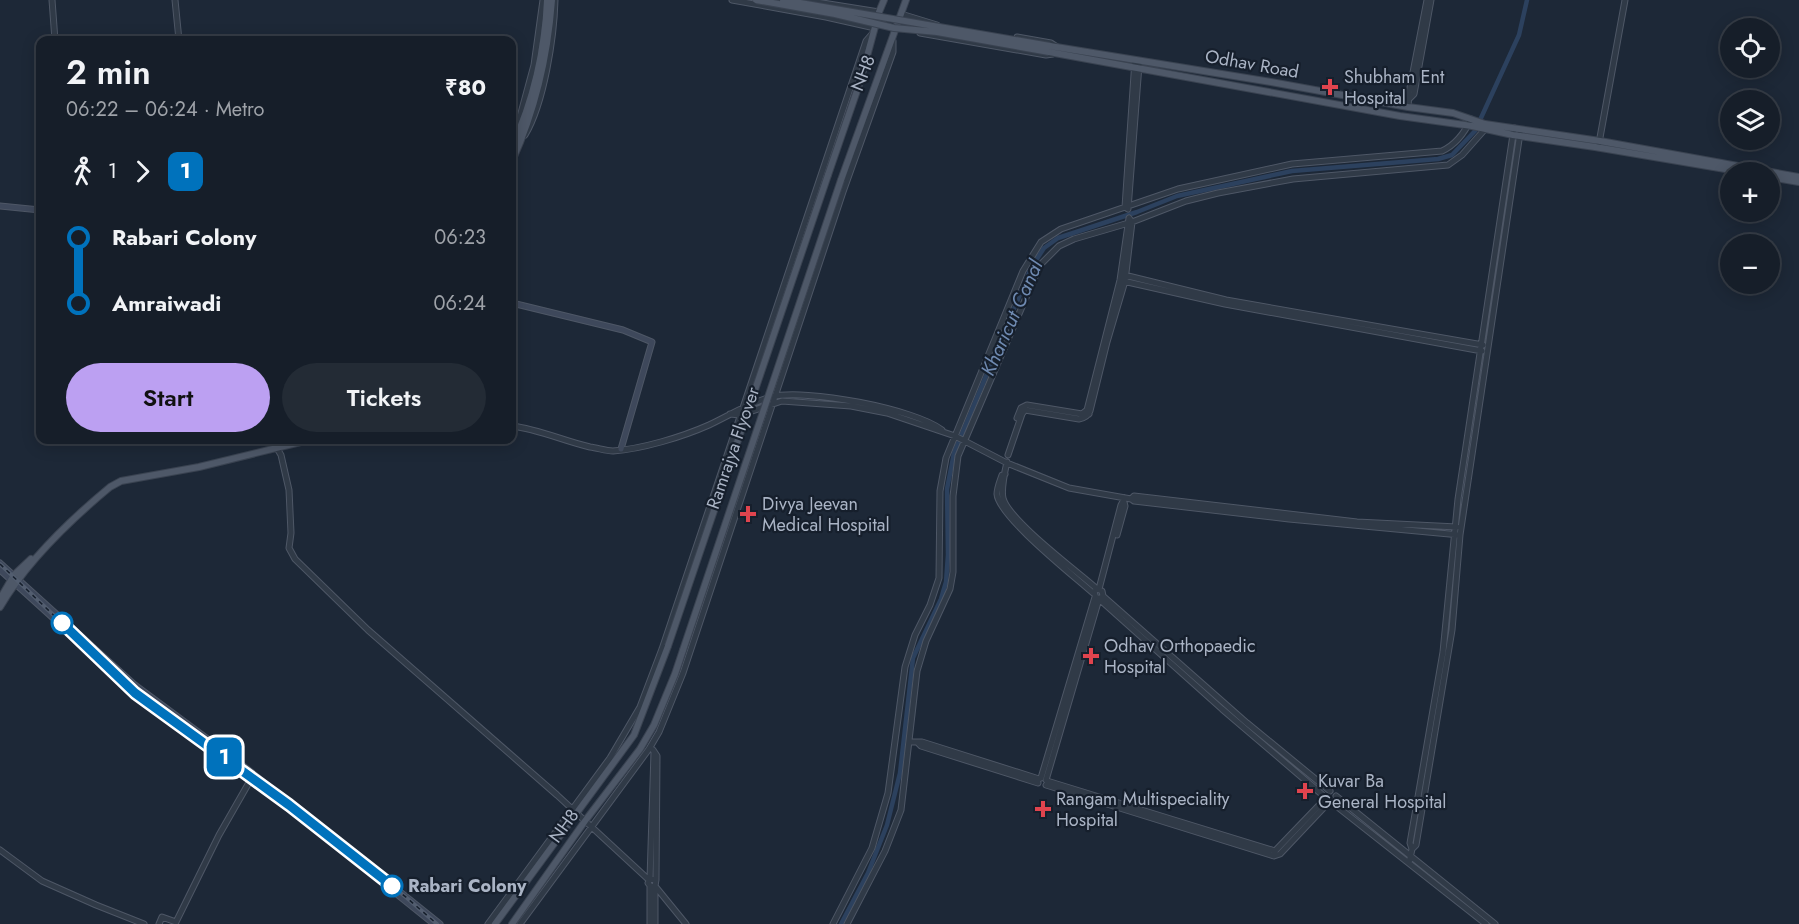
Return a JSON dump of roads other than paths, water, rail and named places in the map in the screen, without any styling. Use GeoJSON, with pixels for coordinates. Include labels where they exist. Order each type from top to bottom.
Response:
{"type":"FeatureCollection","features":[{"type":"Feature","properties":{"kind":"main road"},"geometry":{"type":"LineString","coordinates":[[532,98],[545,0]]}},
{"type":"Feature","properties":{"kind":"main road"},"geometry":{"type":"LineString","coordinates":[[516,140],[532,98],[548,37],[553,0]]}},
{"type":"Feature","properties":{"kind":"main road"},"geometry":{"type":"LineString","coordinates":[[756,0],[835,14],[894,28],[1050,49]]}},
{"type":"Feature","properties":{"kind":"main road"},"geometry":{"type":"LineString","coordinates":[[783,0],[1058,51]]}},
{"type":"Feature","properties":{"kind":"main road","name":"Ramrajya Flyover"},"geometry":{"type":"LineString","coordinates":[[495,924],[575,811],[634,735],[662,664],[858,88],[884,0]]}},
{"type":"Feature","properties":{"kind":"main road","name":"NH8"},"geometry":{"type":"LineString","coordinates":[[849,158],[856,147],[871,93],[906,0]]}},
{"type":"Feature","properties":{"kind":"main road","name":"Odhav Road"},"geometry":{"type":"LineString","coordinates":[[1058,51],[1137,60],[1453,113],[1471,123]]}},
{"type":"Feature","properties":{"kind":"main road","name":"Odhav Road"},"geometry":{"type":"LineString","coordinates":[[1058,51],[1136,68],[1400,116],[1471,123]]}},
{"type":"Feature","properties":{"kind":"main road"},"geometry":{"type":"LineString","coordinates":[[858,88],[871,93]]}},
{"type":"Feature","properties":{"kind":"main road"},"geometry":{"type":"LineString","coordinates":[[1471,123],[1799,177]]}},
{"type":"Feature","properties":{"kind":"main road"},"geometry":{"type":"LineString","coordinates":[[1597,144],[1720,168]]}},
{"type":"Feature","properties":{"kind":"main road"},"geometry":{"type":"LineString","coordinates":[[827,162],[836,152]]}},
{"type":"Feature","properties":{"kind":"main road"},"geometry":{"type":"LineString","coordinates":[[849,158],[850,172]]}},
{"type":"Feature","properties":{"kind":"main road","name":"Ramrajya Flyover"},"geometry":{"type":"LineString","coordinates":[[642,746],[654,725],[675,674],[849,158]]}},
{"type":"Feature","properties":{"kind":"main road"},"geometry":{"type":"LineString","coordinates":[[1780,179],[1799,182]]}},
{"type":"Feature","properties":{"kind":"main road"},"geometry":{"type":"LineString","coordinates":[[0,206],[36,210]]}},
{"type":"Feature","properties":{"kind":"main road"},"geometry":{"type":"LineString","coordinates":[[516,304],[622,330],[652,342],[621,449]]}},
{"type":"Feature","properties":{"kind":"main road"},"geometry":{"type":"LineString","coordinates":[[0,599],[15,579],[110,487],[121,481],[199,467],[271,444]]}},
{"type":"Feature","properties":{"kind":"main road"},"geometry":{"type":"LineString","coordinates":[[0,563],[51,617],[128,686],[354,859],[434,924]]}},
{"type":"Feature","properties":{"kind":"main road"},"geometry":{"type":"LineString","coordinates":[[0,570],[15,579],[135,685],[236,760],[440,924]]}},
{"type":"Feature","properties":{"kind":"main road"},"geometry":{"type":"LineString","coordinates":[[0,608],[15,579]]}},
{"type":"Feature","properties":{"kind":"main road"},"geometry":{"type":"LineString","coordinates":[[661,651],[662,664]]}},
{"type":"Feature","properties":{"kind":"main road","name":"NH8"},"geometry":{"type":"LineString","coordinates":[[512,924],[642,746]]}},
{"type":"Feature","properties":{"kind":"street"},"geometry":{"type":"LineString","coordinates":[[52,0],[55,36]]}},
{"type":"Feature","properties":{"kind":"street"},"geometry":{"type":"LineString","coordinates":[[175,0],[178,36]]}},
{"type":"Feature","properties":{"kind":"street"},"geometry":{"type":"LineString","coordinates":[[516,137],[534,65],[545,0]]}},
{"type":"Feature","properties":{"kind":"street"},"geometry":{"type":"LineString","coordinates":[[516,143],[528,131],[540,95],[550,43],[553,0]]}},
{"type":"Feature","properties":{"kind":"street"},"geometry":{"type":"LineString","coordinates":[[488,924],[575,811],[610,758],[642,701],[827,162],[866,41],[874,30],[826,16],[732,0]]}},
{"type":"Feature","properties":{"kind":"street"},"geometry":{"type":"LineString","coordinates":[[804,0],[879,12]]}},
{"type":"Feature","properties":{"kind":"street"},"geometry":{"type":"LineString","coordinates":[[1408,107],[1429,0]]}},
{"type":"Feature","properties":{"kind":"street"},"geometry":{"type":"LineString","coordinates":[[1597,144],[1623,0]]}},
{"type":"Feature","properties":{"kind":"street"},"geometry":{"type":"LineString","coordinates":[[896,31],[921,33],[1046,55],[1058,51],[1051,43],[936,24],[901,14]]}},
{"type":"Feature","properties":{"kind":"street"},"geometry":{"type":"LineString","coordinates":[[520,924],[652,749],[683,673],[850,172],[856,147],[893,52],[893,38]]}},
{"type":"Feature","properties":{"kind":"street"},"geometry":{"type":"LineString","coordinates":[[1137,60],[1127,208],[1130,220],[1122,278],[1088,412],[1082,414],[1023,406],[1019,410],[1006,452],[1008,455],[1005,474],[1002,476],[997,494],[1004,510],[1017,525],[1247,723],[1495,924]]}},
{"type":"Feature","properties":{"kind":"street"},"geometry":{"type":"LineString","coordinates":[[832,924],[872,848],[888,793],[905,667],[915,635],[930,605],[939,578],[940,491],[946,458],[1023,270],[1041,242],[1061,229],[1178,189],[1292,164],[1442,151],[1450,148],[1471,123]]}},
{"type":"Feature","properties":{"kind":"street"},"geometry":{"type":"LineString","coordinates":[[847,924],[885,851],[901,810],[917,671],[926,641],[950,589],[953,572],[953,496],[958,456],[1040,265],[1059,246],[1074,239],[1186,201],[1293,179],[1448,165],[1462,155],[1486,126]]}},
{"type":"Feature","properties":{"kind":"street"},"geometry":{"type":"LineString","coordinates":[[1459,528],[1480,347],[1517,132]]}},
{"type":"Feature","properties":{"kind":"street"},"geometry":{"type":"LineString","coordinates":[[1409,863],[1412,849],[1410,843],[1446,628],[1517,132]]}},
{"type":"Feature","properties":{"kind":"street"},"geometry":{"type":"LineString","coordinates":[[1122,278],[1225,304],[1487,348]]}},
{"type":"Feature","properties":{"kind":"street"},"geometry":{"type":"LineString","coordinates":[[516,427],[611,451],[639,447],[673,437],[708,425],[742,408],[775,396],[795,395],[862,402],[912,416],[944,431]]}},
{"type":"Feature","properties":{"kind":"street"},"geometry":{"type":"LineString","coordinates":[[730,414],[740,416],[782,401],[851,406],[887,413],[944,431],[1007,463],[1069,488],[1134,501],[1248,515],[1458,535]]}},
{"type":"Feature","properties":{"kind":"street"},"geometry":{"type":"LineString","coordinates":[[275,444],[281,454],[289,490],[291,534],[289,548],[295,559],[368,630],[575,811],[652,883],[686,924]]}},
{"type":"Feature","properties":{"kind":"street"},"geometry":{"type":"LineString","coordinates":[[1043,781],[1098,594],[1121,505],[1127,499],[1134,496],[1357,522],[1459,528]]}},
{"type":"Feature","properties":{"kind":"street"},"geometry":{"type":"LineString","coordinates":[[1098,594],[1222,709],[1327,799],[1486,924]]}},
{"type":"Feature","properties":{"kind":"street"},"geometry":{"type":"LineString","coordinates":[[909,742],[1275,851],[1327,799],[1326,794],[1330,791]]}},
{"type":"Feature","properties":{"kind":"street"},"geometry":{"type":"LineString","coordinates":[[642,746],[652,749]]}},
{"type":"Feature","properties":{"kind":"street"},"geometry":{"type":"LineString","coordinates":[[650,924],[652,749]]}},
{"type":"Feature","properties":{"kind":"street"},"geometry":{"type":"LineString","coordinates":[[159,924],[162,918],[176,922],[219,835],[251,779]]}},
{"type":"Feature","properties":{"kind":"street"},"geometry":{"type":"LineString","coordinates":[[1327,799],[1335,800],[1336,796]]}},
{"type":"Feature","properties":{"kind":"street"},"geometry":{"type":"LineString","coordinates":[[0,850],[42,881],[144,924]]}},
{"type":"Feature","properties":{"kind":"street"},"geometry":{"type":"LineString","coordinates":[[652,883],[655,924]]}},
{"type":"Feature","properties":{"kind":"waterway","name":"Kharicut Canal"},"geometry":{"type":"LineString","coordinates":[[841,924],[868,873],[887,825],[900,773],[913,658],[941,599],[946,582],[947,489],[954,453],[1031,268],[1044,248],[1058,238],[1177,196],[1292,171],[1438,159],[1452,155],[1475,131],[1519,35],[1527,0]]}},
{"type":"Feature","properties":{"kind":"railway"},"geometry":{"type":"LineString","coordinates":[[0,564],[135,693],[289,805],[437,924]]}},
{"type":"Feature","properties":{"kind":"metro line","name":"1"},"geometry":{"type":"LineString","coordinates":[[62,623],[135,693],[289,805],[392,886]]}},
{"type":"Feature","properties":{"kind":"place","name":"Shubham Ent Hospital"},"geometry":{"type":"Point","coordinates":[1330,87]}},
{"type":"Feature","properties":{"kind":"place","name":"Divya Jeevan Medical Hospital"},"geometry":{"type":"Point","coordinates":[748,514]}},
{"type":"Feature","properties":{"kind":"place","name":"Odhav Orthopaedic Hospital"},"geometry":{"type":"Point","coordinates":[1091,656]}},
{"type":"Feature","properties":{"kind":"place","name":"Kuvar Ba General Hospital"},"geometry":{"type":"Point","coordinates":[1305,791]}},
{"type":"Feature","properties":{"kind":"place","name":"Rangam Multispeciality Hospital"},"geometry":{"type":"Point","coordinates":[1043,809]}},
{"type":"Feature","properties":{"kind":"place","name":"Rabari Colony"},"geometry":{"type":"Point","coordinates":[392,886]}}]}
